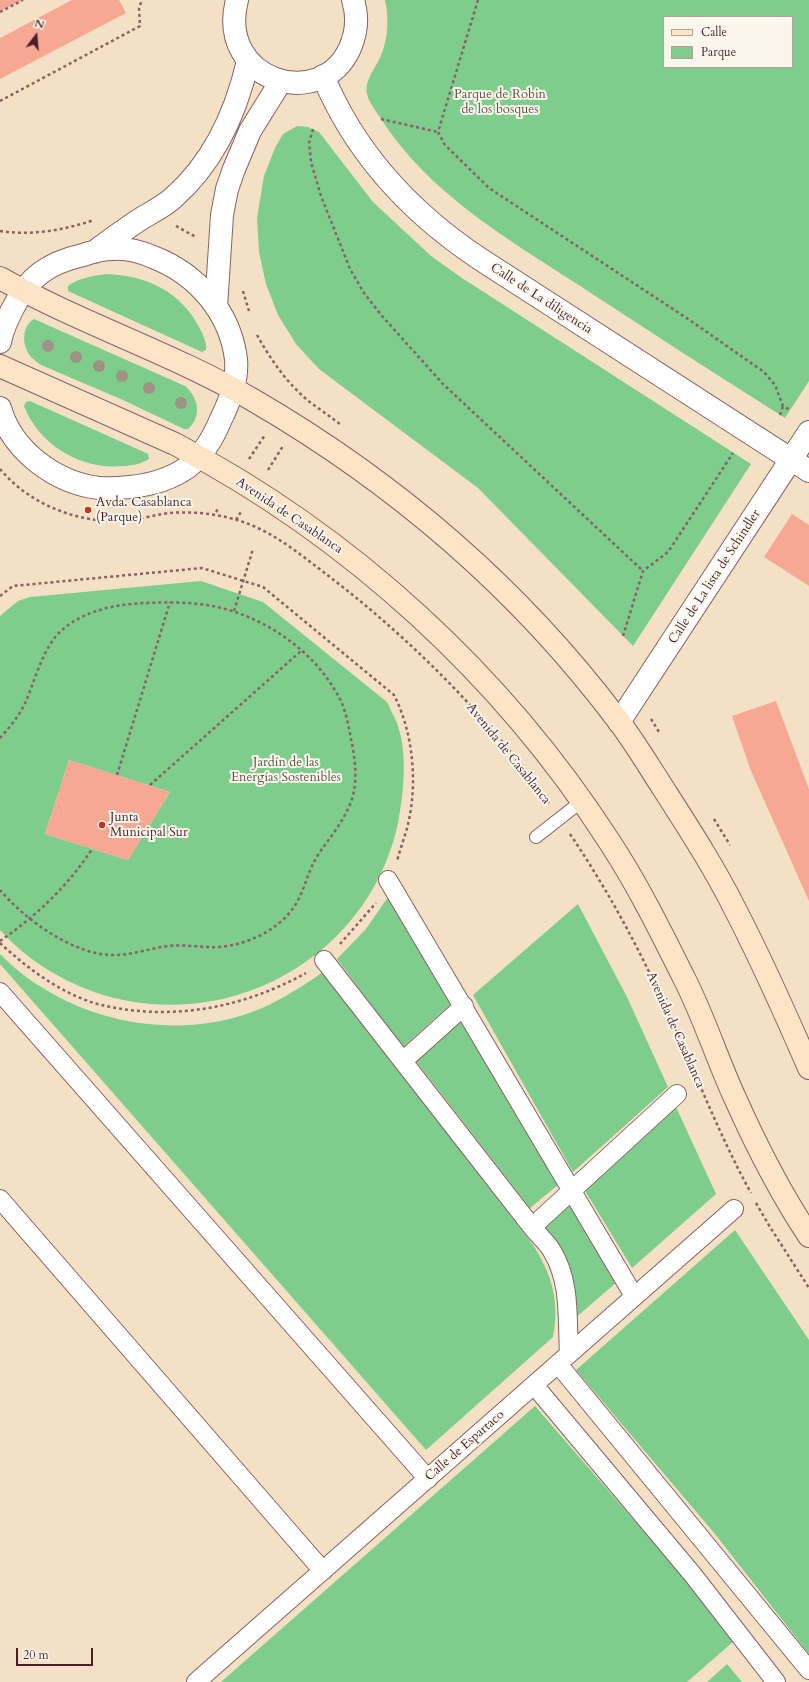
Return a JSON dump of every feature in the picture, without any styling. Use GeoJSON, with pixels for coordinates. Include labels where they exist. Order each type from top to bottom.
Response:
{"type":"FeatureCollection","features":[{"type":"Feature","properties":{"kind":"main road"},"geometry":{"type":"LineString","coordinates":[[0,278],[23,291],[162,354],[233,389],[296,426],[344,458],[396,496],[471,558],[546,634],[619,722],[696,839],[734,907],[809,1068]]}},
{"type":"Feature","properties":{"kind":"main road","name":"Avenida de Casablanca"},"geometry":{"type":"LineString","coordinates":[[0,366],[154,434],[198,456],[297,519],[346,554],[391,591],[434,630],[500,698],[539,745],[582,801],[610,843],[650,910],[687,982],[735,1099],[765,1159],[809,1236]]}},
{"type":"Feature","properties":{"kind":"street"},"geometry":{"type":"LineString","coordinates":[[237,0],[233,24],[235,37],[240,50],[248,61],[263,73],[281,81],[298,82],[323,76],[333,70],[348,52],[353,42],[356,19],[352,0]]}},
{"type":"Feature","properties":{"kind":"street"},"geometry":{"type":"LineString","coordinates":[[93,252],[172,199],[195,175],[224,132],[240,91],[248,61]]}},
{"type":"Feature","properties":{"kind":"street","name":"Calle de La diligencia"},"geometry":{"type":"LineString","coordinates":[[323,76],[340,113],[365,152],[400,193],[437,228],[480,259],[800,465]]}},
{"type":"Feature","properties":{"kind":"street"},"geometry":{"type":"LineString","coordinates":[[216,307],[222,215],[227,189],[250,132],[281,81]]}},
{"type":"Feature","properties":{"kind":"street"},"geometry":{"type":"LineString","coordinates":[[0,342],[6,322],[23,291],[38,274],[69,258],[113,249],[128,250],[144,253],[167,263],[191,278],[208,295],[216,307],[232,342],[236,360],[233,389],[225,411],[215,432],[198,456],[189,466],[178,473],[163,480],[142,486],[100,488],[81,485],[62,477],[34,460],[20,445],[11,432],[0,408]]}},
{"type":"Feature","properties":{"kind":"street","name":"Calle de La lista de Schindler"},"geometry":{"type":"LineString","coordinates":[[619,722],[800,465],[809,432]]}},
{"type":"Feature","properties":{"kind":"street"},"geometry":{"type":"LineString","coordinates":[[388,880],[464,1006],[634,1296]]}},
{"type":"Feature","properties":{"kind":"street"},"geometry":{"type":"LineString","coordinates":[[324,960],[552,1251],[562,1274],[566,1291],[563,1359],[809,1670]]}},
{"type":"Feature","properties":{"kind":"street"},"geometry":{"type":"LineString","coordinates":[[0,992],[428,1479]]}},
{"type":"Feature","properties":{"kind":"street"},"geometry":{"type":"LineString","coordinates":[[404,1061],[464,1006]]}},
{"type":"Feature","properties":{"kind":"street"},"geometry":{"type":"LineString","coordinates":[[532,1227],[677,1094]]}},
{"type":"Feature","properties":{"kind":"street"},"geometry":{"type":"LineString","coordinates":[[0,1199],[323,1571]]}},
{"type":"Feature","properties":{"kind":"street","name":"Calle de Espartaco"},"geometry":{"type":"LineString","coordinates":[[196,1682],[734,1208]]}},
{"type":"Feature","properties":{"kind":"street"},"geometry":{"type":"LineString","coordinates":[[534,1385],[693,1575],[776,1682]]}},
{"type":"Feature","properties":{"kind":"lane"},"geometry":{"type":"LineString","coordinates":[[536,837],[582,801]]}},
{"type":"Feature","properties":{"kind":"path"},"geometry":{"type":"LineString","coordinates":[[0,12],[23,0]]}},
{"type":"Feature","properties":{"kind":"path"},"geometry":{"type":"LineString","coordinates":[[0,101],[140,26],[139,8],[142,0]]}},
{"type":"Feature","properties":{"kind":"path"},"geometry":{"type":"LineString","coordinates":[[478,0],[438,132],[444,145],[489,188],[691,321],[764,372],[775,385],[784,406],[790,410]]}},
{"type":"Feature","properties":{"kind":"path"},"geometry":{"type":"LineString","coordinates":[[381,119],[438,132]]}},
{"type":"Feature","properties":{"kind":"path"},"geometry":{"type":"LineString","coordinates":[[313,129],[309,143],[312,162],[321,196],[350,269],[364,293],[382,316],[443,384],[643,571]]}},
{"type":"Feature","properties":{"kind":"path"},"geometry":{"type":"LineString","coordinates":[[0,231],[51,231],[79,225],[100,218]]}},
{"type":"Feature","properties":{"kind":"path"},"geometry":{"type":"LineString","coordinates":[[169,222],[203,241]]}},
{"type":"Feature","properties":{"kind":"path"},"geometry":{"type":"LineString","coordinates":[[291,393],[293,389]]}},
{"type":"Feature","properties":{"kind":"path"},"geometry":{"type":"LineString","coordinates":[[780,415],[784,406]]}},
{"type":"Feature","properties":{"kind":"path"},"geometry":{"type":"LineString","coordinates":[[246,464],[267,431]]}},
{"type":"Feature","properties":{"kind":"path"},"geometry":{"type":"LineString","coordinates":[[264,475],[285,442]]}},
{"type":"Feature","properties":{"kind":"path"},"geometry":{"type":"LineString","coordinates":[[623,636],[643,571],[668,552],[733,453]]}},
{"type":"Feature","properties":{"kind":"path","name":"Avenida de Casablanca"},"geometry":{"type":"LineString","coordinates":[[0,469],[17,486],[30,496],[60,511],[85,518],[122,521],[168,513],[190,512],[236,520],[260,529],[295,550],[348,591],[453,688],[490,729],[540,790],[597,874],[632,937],[666,1007],[722,1138],[752,1196]]}},
{"type":"Feature","properties":{"kind":"path"},"geometry":{"type":"LineString","coordinates":[[216,512],[219,507]]}},
{"type":"Feature","properties":{"kind":"path"},"geometry":{"type":"LineString","coordinates":[[236,520],[241,512]]}},
{"type":"Feature","properties":{"kind":"path"},"geometry":{"type":"LineString","coordinates":[[234,612],[253,549]]}},
{"type":"Feature","properties":{"kind":"path"},"geometry":{"type":"LineString","coordinates":[[0,596],[13,586],[202,568],[263,587],[394,695],[401,708],[406,723],[412,757],[412,795],[407,827],[396,864],[378,901],[345,939],[324,960],[306,973],[282,987],[242,1001],[194,1011],[149,1012],[105,1006],[74,995],[46,979],[14,956],[0,942],[60,892],[78,870],[92,849]]}},
{"type":"Feature","properties":{"kind":"path"},"geometry":{"type":"LineString","coordinates":[[117,775],[170,602]]}},
{"type":"Feature","properties":{"kind":"path"},"geometry":{"type":"LineString","coordinates":[[0,738],[12,724],[25,704],[44,656],[59,631],[84,616],[109,608],[170,602],[211,606],[234,612],[264,624],[285,637],[316,665],[336,691],[342,703],[352,747],[355,778],[352,798],[345,816],[312,864],[298,900],[291,912],[275,926],[257,937],[239,944],[218,947],[178,945],[115,955],[99,954],[69,943],[29,919],[0,890]]}},
{"type":"Feature","properties":{"kind":"path"},"geometry":{"type":"LineString","coordinates":[[150,785],[301,651]]}},
{"type":"Feature","properties":{"kind":"path"},"geometry":{"type":"LineString","coordinates":[[756,1202],[809,1288]]}},
{"type":"Feature","properties":{"kind":"green space","name":"Parque de Robin de los bosques"},"geometry":{"type":"Polygon","coordinates":[[[385,0],[809,0],[809,381],[785,418],[520,247],[468,211],[421,169],[400,145],[381,119],[371,104],[367,94],[367,83],[380,58],[386,40],[387,13],[385,0]]]}},
{"type":"Feature","properties":{"kind":"green space"},"geometry":{"type":"Polygon","coordinates":[[[297,126],[308,127],[319,132],[373,202],[431,256],[462,278],[751,464],[633,646],[478,488],[319,369],[296,344],[278,315],[266,284],[259,252],[257,218],[264,176],[275,148],[283,134],[297,126]]]}},
{"type":"Feature","properties":{"kind":"green space"},"geometry":{"type":"Polygon","coordinates":[[[106,274],[121,275],[149,282],[173,296],[192,316],[200,329],[206,345],[206,350],[202,352],[68,291],[68,286],[76,281],[106,274]]]}},
{"type":"Feature","properties":{"kind":"green space"},"geometry":{"type":"Polygon","coordinates":[[[34,319],[185,386],[190,391],[196,402],[197,413],[192,424],[188,429],[184,429],[123,400],[41,365],[28,353],[24,337],[27,327],[34,319]]]}},
{"type":"Feature","properties":{"kind":"green space"},"geometry":{"type":"Polygon","coordinates":[[[30,401],[144,452],[148,454],[149,459],[132,465],[107,466],[92,464],[77,459],[63,452],[40,432],[31,420],[24,406],[26,402],[30,401]]]}},
{"type":"Feature","properties":{"kind":"green space","name":"Jardín de las Energías Sostenibles"},"geometry":{"type":"Polygon","coordinates":[[[201,581],[263,602],[387,702],[397,723],[403,747],[404,773],[398,823],[382,871],[357,913],[324,948],[284,975],[240,994],[193,1004],[143,1003],[94,992],[68,981],[43,967],[20,950],[0,930],[0,616],[18,601],[30,597],[201,581]],[[69,760],[45,834],[128,860],[170,792],[69,760]]]}},
{"type":"Feature","properties":{"kind":"green space"},"geometry":{"type":"Polygon","coordinates":[[[388,897],[453,1002],[403,1047],[337,959],[366,929],[388,897]]]}},
{"type":"Feature","properties":{"kind":"green space"},"geometry":{"type":"Polygon","coordinates":[[[578,904],[627,997],[668,1087],[573,1172],[473,995],[578,904]]]}},
{"type":"Feature","properties":{"kind":"green space"},"geometry":{"type":"Polygon","coordinates":[[[0,954],[31,981],[68,1002],[94,1012],[122,1020],[150,1024],[179,1025],[208,1023],[235,1017],[262,1008],[278,1000],[323,972],[540,1256],[550,1278],[555,1300],[556,1312],[553,1337],[426,1450],[0,964],[0,954]]]}},
{"type":"Feature","properties":{"kind":"green space"},"geometry":{"type":"Polygon","coordinates":[[[463,1018],[558,1185],[530,1208],[416,1061],[463,1018]]]}},
{"type":"Feature","properties":{"kind":"green space"},"geometry":{"type":"Polygon","coordinates":[[[676,1107],[716,1194],[632,1268],[584,1189],[676,1107]]]}},
{"type":"Feature","properties":{"kind":"green space"},"geometry":{"type":"Polygon","coordinates":[[[567,1201],[617,1282],[574,1319],[542,1224],[567,1201]]]}},
{"type":"Feature","properties":{"kind":"green space"},"geometry":{"type":"Polygon","coordinates":[[[735,1230],[809,1340],[809,1654],[715,1534],[576,1370],[735,1230]]]}},
{"type":"Feature","properties":{"kind":"green space"},"geometry":{"type":"Polygon","coordinates":[[[535,1406],[684,1578],[734,1641],[687,1682],[221,1682],[535,1406]]]}},
{"type":"Feature","properties":{"kind":"green space"},"geometry":{"type":"Polygon","coordinates":[[[727,1664],[742,1682],[707,1682],[727,1664]]]}},
{"type":"Feature","properties":{"kind":"building"},"geometry":{"type":"Polygon","coordinates":[[[0,0],[23,0],[0,11],[0,0]]]}},
{"type":"Feature","properties":{"kind":"building"},"geometry":{"type":"Polygon","coordinates":[[[72,0],[119,0],[126,13],[0,79],[0,38],[72,0]]]}},
{"type":"Feature","properties":{"kind":"building"},"geometry":{"type":"Polygon","coordinates":[[[792,514],[809,525],[809,586],[764,557],[792,514]]]}},
{"type":"Feature","properties":{"kind":"building"},"geometry":{"type":"Polygon","coordinates":[[[776,701],[809,789],[809,901],[751,771],[732,716],[776,701]]]}},
{"type":"Feature","properties":{"kind":"building"},"geometry":{"type":"Polygon","coordinates":[[[69,760],[170,792],[128,860],[45,834],[69,760]]]}},
{"type":"Feature","properties":{"kind":"place","name":"Avda. Casablanca (Parque)"},"geometry":{"type":"Point","coordinates":[88,510]}},
{"type":"Feature","properties":{"kind":"place","name":"Junta Municipal Sur"},"geometry":{"type":"Point","coordinates":[102,825]}}]}
